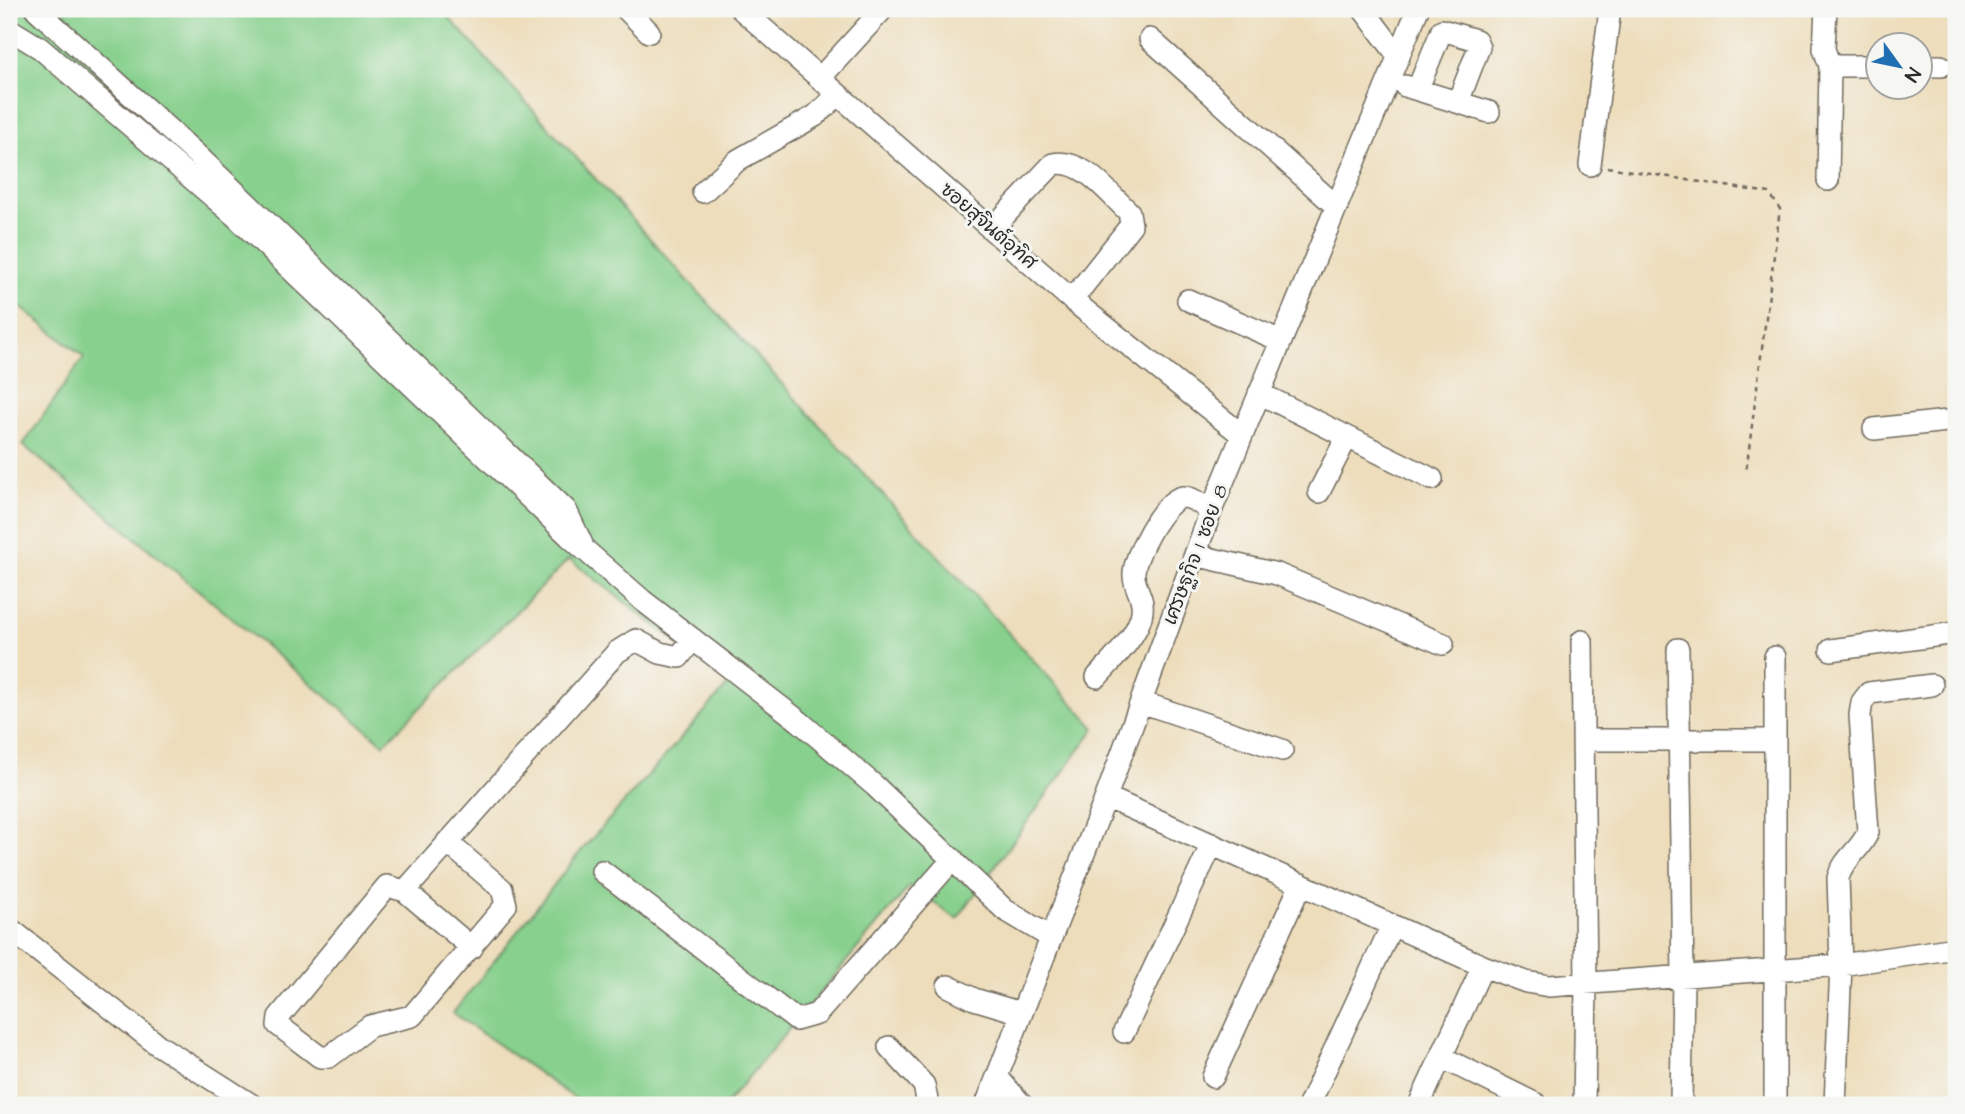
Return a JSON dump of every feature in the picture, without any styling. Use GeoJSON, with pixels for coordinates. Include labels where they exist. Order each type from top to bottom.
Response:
{"type":"FeatureCollection","features":[{"type":"Feature","properties":{"kind":"street"},"geometry":{"type":"LineString","coordinates":[[36,9],[196,154],[566,510],[575,523],[583,548]]}},
{"type":"Feature","properties":{"kind":"street"},"geometry":{"type":"LineString","coordinates":[[625,9],[649,32]]}},
{"type":"Feature","properties":{"kind":"street","name":"ซอยสุจินต์อุทิศ"},"geometry":{"type":"LineString","coordinates":[[741,9],[1072,300],[1242,435]]}},
{"type":"Feature","properties":{"kind":"street"},"geometry":{"type":"LineString","coordinates":[[820,78],[883,9]]}},
{"type":"Feature","properties":{"kind":"street"},"geometry":{"type":"LineString","coordinates":[[1363,9],[1399,57]]}},
{"type":"Feature","properties":{"kind":"street","name":"เศรษฐกิจ 1 ซอย 8"},"geometry":{"type":"LineString","coordinates":[[986,1105],[1106,797],[1211,511],[1418,9]]}},
{"type":"Feature","properties":{"kind":"street"},"geometry":{"type":"LineString","coordinates":[[1590,165],[1610,9]]}},
{"type":"Feature","properties":{"kind":"street"},"geometry":{"type":"LineString","coordinates":[[1826,9],[1824,50],[1830,66],[1828,180]]}},
{"type":"Feature","properties":{"kind":"street"},"geometry":{"type":"LineString","coordinates":[[9,29],[40,48],[234,215],[583,548],[642,600],[799,721],[953,859],[1005,910],[1050,937]]}},
{"type":"Feature","properties":{"kind":"street"},"geometry":{"type":"LineString","coordinates":[[1418,89],[1442,30],[1476,40],[1479,47],[1458,102]]}},
{"type":"Feature","properties":{"kind":"street"},"geometry":{"type":"LineString","coordinates":[[1150,38],[1337,206]]}},
{"type":"Feature","properties":{"kind":"street"},"geometry":{"type":"LineString","coordinates":[[1830,66],[1864,66]]}},
{"type":"Feature","properties":{"kind":"street"},"geometry":{"type":"LineString","coordinates":[[1390,82],[1489,112]]}},
{"type":"Feature","properties":{"kind":"street"},"geometry":{"type":"LineString","coordinates":[[703,192],[738,160],[815,116],[838,94]]}},
{"type":"Feature","properties":{"kind":"street"},"geometry":{"type":"LineString","coordinates":[[992,229],[1053,164],[1064,162],[1077,166],[1129,212],[1131,225],[1072,300]]}},
{"type":"Feature","properties":{"kind":"street"},"geometry":{"type":"LineString","coordinates":[[1188,300],[1281,341]]}},
{"type":"Feature","properties":{"kind":"street"},"geometry":{"type":"LineString","coordinates":[[1259,393],[1432,479]]}},
{"type":"Feature","properties":{"kind":"street"},"geometry":{"type":"LineString","coordinates":[[1874,429],[1956,420]]}},
{"type":"Feature","properties":{"kind":"street"},"geometry":{"type":"LineString","coordinates":[[1319,492],[1347,437]]}},
{"type":"Feature","properties":{"kind":"street"},"geometry":{"type":"LineString","coordinates":[[1097,677],[1136,631],[1142,593],[1133,578],[1136,555],[1169,504],[1180,497],[1190,498],[1211,511]]}},
{"type":"Feature","properties":{"kind":"street"},"geometry":{"type":"LineString","coordinates":[[1195,555],[1277,574],[1443,644]]}},
{"type":"Feature","properties":{"kind":"street"},"geometry":{"type":"LineString","coordinates":[[1831,650],[1956,633]]}},
{"type":"Feature","properties":{"kind":"street"},"geometry":{"type":"LineString","coordinates":[[405,891],[617,652],[636,640],[660,653],[679,657],[693,639]]}},
{"type":"Feature","properties":{"kind":"street"},"geometry":{"type":"LineString","coordinates":[[1582,641],[1586,985],[1584,1105]]}},
{"type":"Feature","properties":{"kind":"street"},"geometry":{"type":"LineString","coordinates":[[1678,649],[1683,977],[1681,1105]]}},
{"type":"Feature","properties":{"kind":"street"},"geometry":{"type":"LineString","coordinates":[[1775,657],[1778,970],[1775,1105]]}},
{"type":"Feature","properties":{"kind":"street"},"geometry":{"type":"LineString","coordinates":[[1835,1105],[1841,965],[1838,878],[1840,870],[1862,846],[1868,832],[1860,715],[1862,702],[1869,693],[1932,685]]}},
{"type":"Feature","properties":{"kind":"street"},"geometry":{"type":"LineString","coordinates":[[1141,702],[1282,750]]}},
{"type":"Feature","properties":{"kind":"street"},"geometry":{"type":"LineString","coordinates":[[1584,740],[1678,737],[1775,740]]}},
{"type":"Feature","properties":{"kind":"street"},"geometry":{"type":"LineString","coordinates":[[1106,797],[1483,966],[1526,982],[1549,986],[1586,985],[1778,970],[1841,965],[1956,948]]}},
{"type":"Feature","properties":{"kind":"street"},"geometry":{"type":"LineString","coordinates":[[447,842],[507,897],[501,915],[472,948],[412,1016],[370,1026],[329,1056],[320,1057],[278,1026],[279,1017],[381,891],[396,886],[405,891],[472,948]]}},
{"type":"Feature","properties":{"kind":"street"},"geometry":{"type":"LineString","coordinates":[[1124,1032],[1212,844]]}},
{"type":"Feature","properties":{"kind":"street"},"geometry":{"type":"LineString","coordinates":[[602,871],[796,1020],[817,1014],[953,859]]}},
{"type":"Feature","properties":{"kind":"street"},"geometry":{"type":"LineString","coordinates":[[1213,1077],[1301,884]]}},
{"type":"Feature","properties":{"kind":"street"},"geometry":{"type":"LineString","coordinates":[[1309,1105],[1392,925]]}},
{"type":"Feature","properties":{"kind":"street"},"geometry":{"type":"LineString","coordinates":[[9,928],[158,1045],[252,1105]]}},
{"type":"Feature","properties":{"kind":"street"},"geometry":{"type":"LineString","coordinates":[[1419,1105],[1483,966]]}},
{"type":"Feature","properties":{"kind":"street"},"geometry":{"type":"LineString","coordinates":[[948,986],[974,999],[1021,1013]]}},
{"type":"Feature","properties":{"kind":"street"},"geometry":{"type":"LineString","coordinates":[[889,1046],[924,1085],[928,1105]]}},
{"type":"Feature","properties":{"kind":"street"},"geometry":{"type":"LineString","coordinates":[[1441,1057],[1536,1104]]}},
{"type":"Feature","properties":{"kind":"street"},"geometry":{"type":"LineString","coordinates":[[998,1078],[1022,1105]]}},
{"type":"Feature","properties":{"kind":"path"},"geometry":{"type":"LineString","coordinates":[[1590,165],[1769,193],[1780,209],[1746,472]]}},
{"type":"Feature","properties":{"kind":"green space"},"geometry":{"type":"Polygon","coordinates":[[[9,9],[441,9],[1095,728],[957,919],[910,886],[725,1105],[584,1105],[453,1013],[581,851],[730,683],[569,559],[384,744],[23,445],[84,357],[9,298],[9,9]]]}}]}
